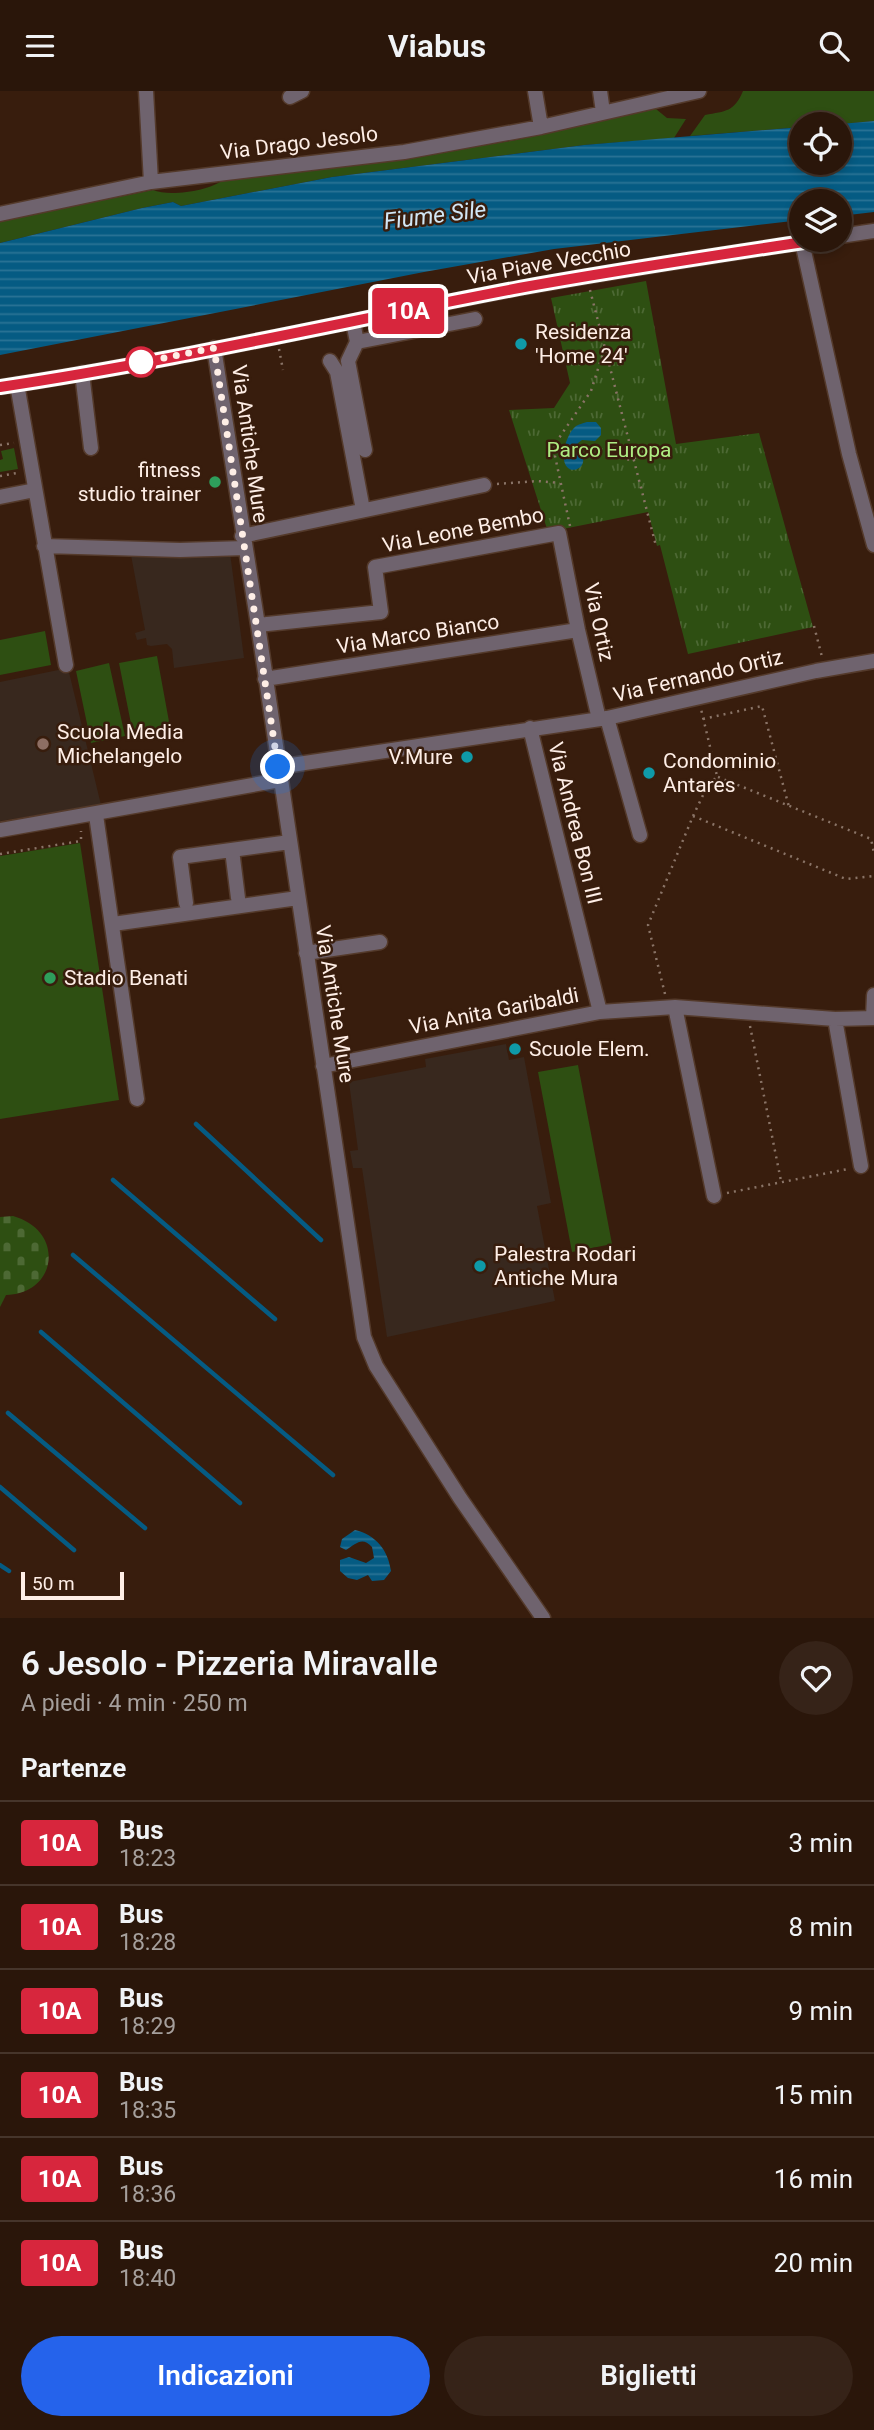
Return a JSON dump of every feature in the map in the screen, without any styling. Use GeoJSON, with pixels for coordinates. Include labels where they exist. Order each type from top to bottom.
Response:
{"type":"FeatureCollection","features":[{"type":"Feature","properties":{"kind":"street"},"geometry":{"type":"LineString","coordinates":[[146,91],[151,182]]}},
{"type":"Feature","properties":{"kind":"street"},"geometry":{"type":"LineString","coordinates":[[535,91],[541,127]]}},
{"type":"Feature","properties":{"kind":"street"},"geometry":{"type":"LineString","coordinates":[[600,91],[603,112]]}},
{"type":"Feature","properties":{"kind":"street","name":"Via Drago Jesolo"},"geometry":{"type":"LineString","coordinates":[[0,214],[151,182],[404,152],[541,127],[699,91]]}},
{"type":"Feature","properties":{"kind":"street"},"geometry":{"type":"LineString","coordinates":[[852,234],[874,231]]}},
{"type":"Feature","properties":{"kind":"street","name":"Via Piave Vecchio"},"geometry":{"type":"LineString","coordinates":[[0,387],[712,254],[789,244]]}},
{"type":"Feature","properties":{"kind":"street"},"geometry":{"type":"LineString","coordinates":[[804,252],[849,454],[874,545]]}},
{"type":"Feature","properties":{"kind":"street"},"geometry":{"type":"LineString","coordinates":[[433,306],[437,327]]}},
{"type":"Feature","properties":{"kind":"street"},"geometry":{"type":"LineString","coordinates":[[357,342],[475,319]]}},
{"type":"Feature","properties":{"kind":"street"},"geometry":{"type":"LineString","coordinates":[[353,322],[357,342],[348,361],[365,450]]}},
{"type":"Feature","properties":{"kind":"street","name":"Via Antiche Mure"},"geometry":{"type":"LineString","coordinates":[[214,348],[364,1337],[383,1377],[536,1615]]}},
{"type":"Feature","properties":{"kind":"street"},"geometry":{"type":"LineString","coordinates":[[331,361],[337,372],[363,510]]}},
{"type":"Feature","properties":{"kind":"street"},"geometry":{"type":"LineString","coordinates":[[82,373],[91,448]]}},
{"type":"Feature","properties":{"kind":"street"},"geometry":{"type":"LineString","coordinates":[[17,384],[66,665]]}},
{"type":"Feature","properties":{"kind":"street"},"geometry":{"type":"LineString","coordinates":[[44,547],[180,550],[243,542],[363,510],[484,485]]}},
{"type":"Feature","properties":{"kind":"street"},"geometry":{"type":"LineString","coordinates":[[0,496],[34,490]]}},
{"type":"Feature","properties":{"kind":"street","name":"Via Leone Bembo"},"geometry":{"type":"LineString","coordinates":[[258,625],[381,612],[375,568],[559,533]]}},
{"type":"Feature","properties":{"kind":"street","name":"Via Ortiz"},"geometry":{"type":"LineString","coordinates":[[559,533],[578,630],[640,835]]}},
{"type":"Feature","properties":{"kind":"street","name":"Via Marco Bianco"},"geometry":{"type":"LineString","coordinates":[[265,679],[578,630]]}},
{"type":"Feature","properties":{"kind":"street","name":"Via Fernando Ortiz"},"geometry":{"type":"LineString","coordinates":[[530,728],[603,718],[816,671],[874,661]]}},
{"type":"Feature","properties":{"kind":"street","name":"Via Andrea Bon III"},"geometry":{"type":"LineString","coordinates":[[0,830],[96,815],[279,773],[530,728],[600,1012]]}},
{"type":"Feature","properties":{"kind":"street"},"geometry":{"type":"LineString","coordinates":[[96,815],[137,1098]]}},
{"type":"Feature","properties":{"kind":"street"},"geometry":{"type":"LineString","coordinates":[[186,903],[180,857],[290,842]]}},
{"type":"Feature","properties":{"kind":"street"},"geometry":{"type":"LineString","coordinates":[[232,850],[238,898]]}},
{"type":"Feature","properties":{"kind":"street"},"geometry":{"type":"LineString","coordinates":[[113,924],[298,898]]}},
{"type":"Feature","properties":{"kind":"street"},"geometry":{"type":"LineString","coordinates":[[306,953],[380,942]]}},
{"type":"Feature","properties":{"kind":"street"},"geometry":{"type":"LineString","coordinates":[[874,995],[874,1018]]}},
{"type":"Feature","properties":{"kind":"street"},"geometry":{"type":"LineString","coordinates":[[670,1002],[714,1196]]}},
{"type":"Feature","properties":{"kind":"street","name":"Via Anita Garibaldi"},"geometry":{"type":"LineString","coordinates":[[323,1066],[600,1012],[670,1002],[835,1019],[874,1018]]}},
{"type":"Feature","properties":{"kind":"street"},"geometry":{"type":"LineString","coordinates":[[835,1019],[861,1166]]}},
{"type":"Feature","properties":{"kind":"path"},"geometry":{"type":"LineString","coordinates":[[589,287],[656,546]]}},
{"type":"Feature","properties":{"kind":"path"},"geometry":{"type":"LineString","coordinates":[[279,347],[284,370]]}},
{"type":"Feature","properties":{"kind":"path"},"geometry":{"type":"LineString","coordinates":[[559,533],[571,531],[555,456],[559,438],[591,391],[604,347]]}},
{"type":"Feature","properties":{"kind":"path"},"geometry":{"type":"LineString","coordinates":[[0,445],[8,444]]}},
{"type":"Feature","properties":{"kind":"path"},"geometry":{"type":"LineString","coordinates":[[616,451],[622,458],[632,459],[639,456],[644,445]]}},
{"type":"Feature","properties":{"kind":"path"},"geometry":{"type":"LineString","coordinates":[[0,476],[32,470]]}},
{"type":"Feature","properties":{"kind":"path"},"geometry":{"type":"LineString","coordinates":[[484,485],[560,482]]}},
{"type":"Feature","properties":{"kind":"path"},"geometry":{"type":"LineString","coordinates":[[814,627],[821,656],[827,660]]}},
{"type":"Feature","properties":{"kind":"path"},"geometry":{"type":"LineString","coordinates":[[700,705],[717,776]]}},
{"type":"Feature","properties":{"kind":"path"},"geometry":{"type":"LineString","coordinates":[[703,719],[762,706],[789,807]]}},
{"type":"Feature","properties":{"kind":"path"},"geometry":{"type":"LineString","coordinates":[[717,776],[871,839],[874,853]]}},
{"type":"Feature","properties":{"kind":"path"},"geometry":{"type":"LineString","coordinates":[[670,1002],[648,925],[693,816],[706,789],[717,776]]}},
{"type":"Feature","properties":{"kind":"path"},"geometry":{"type":"LineString","coordinates":[[693,816],[846,879],[874,876]]}},
{"type":"Feature","properties":{"kind":"path"},"geometry":{"type":"LineString","coordinates":[[0,854],[81,841]]}},
{"type":"Feature","properties":{"kind":"path"},"geometry":{"type":"LineString","coordinates":[[750,1023],[781,1181]]}},
{"type":"Feature","properties":{"kind":"path"},"geometry":{"type":"LineString","coordinates":[[714,1196],[861,1166]]}},
{"type":"Feature","properties":{"kind":"shaded area"},"geometry":{"type":"Polygon","coordinates":[[[230,553],[244,658],[174,668],[172,649],[167,644],[151,646],[147,645],[146,638],[137,640],[135,633],[145,630],[131,555],[230,553]]]}},
{"type":"Feature","properties":{"kind":"shaded area","name":"Scuola Media Michelangelo"},"geometry":{"type":"Polygon","coordinates":[[[68,668],[101,805],[0,821],[0,682],[68,668]]]}},
{"type":"Feature","properties":{"kind":"shaded area"},"geometry":{"type":"Polygon","coordinates":[[[506,1044],[509,1060],[524,1057],[551,1203],[537,1206],[555,1301],[387,1337],[362,1168],[353,1168],[350,1151],[358,1150],[349,1082],[426,1067],[425,1059],[506,1044]]]}},
{"type":"Feature","properties":{"kind":"green space"},"geometry":{"type":"Polygon","coordinates":[[[743,91],[874,91],[874,121],[852,123],[852,112],[789,112],[789,128],[690,136],[705,115],[719,113],[736,103],[743,91]]]}},
{"type":"Feature","properties":{"kind":"green space"},"geometry":{"type":"Polygon","coordinates":[[[656,109],[667,118],[686,119],[674,138],[584,145],[332,177],[181,206],[173,202],[142,208],[0,243],[0,221],[153,190],[169,193],[189,192],[223,180],[406,158],[516,140],[656,109]]]}},
{"type":"Feature","properties":{"kind":"green space","name":"Parco Europa"},"geometry":{"type":"Polygon","coordinates":[[[646,281],[676,444],[759,433],[813,627],[688,654],[660,545],[657,546],[648,512],[548,532],[509,410],[554,408],[570,383],[551,298],[646,281]]]}},
{"type":"Feature","properties":{"kind":"green space"},"geometry":{"type":"Polygon","coordinates":[[[14,448],[18,469],[0,472],[0,460],[3,459],[1,451],[14,448]]]}},
{"type":"Feature","properties":{"kind":"green space"},"geometry":{"type":"Polygon","coordinates":[[[45,631],[51,665],[0,675],[0,640],[45,631]]]}},
{"type":"Feature","properties":{"kind":"green space"},"geometry":{"type":"Polygon","coordinates":[[[157,656],[170,727],[133,734],[119,663],[157,656]]]}},
{"type":"Feature","properties":{"kind":"green space"},"geometry":{"type":"Polygon","coordinates":[[[109,663],[125,736],[91,743],[76,671],[109,663]]]}},
{"type":"Feature","properties":{"kind":"green space","name":"Stadio Benati"},"geometry":{"type":"Polygon","coordinates":[[[80,843],[119,1100],[0,1119],[0,856],[80,843]]]}},
{"type":"Feature","properties":{"kind":"green space"},"geometry":{"type":"Polygon","coordinates":[[[578,1065],[612,1244],[572,1252],[538,1072],[578,1065]]]}},
{"type":"Feature","properties":{"kind":"green space"},"geometry":{"type":"Polygon","coordinates":[[[13,1216],[30,1224],[41,1235],[48,1247],[48,1261],[45,1274],[36,1284],[23,1292],[6,1295],[0,1307],[0,1217],[13,1216]]]}},
{"type":"Feature","properties":{"kind":"water","name":"Fiume Sile"},"geometry":{"type":"Polygon","coordinates":[[[874,121],[874,212],[852,215],[852,189],[789,189],[789,221],[554,249],[0,355],[0,243],[142,208],[173,202],[181,206],[332,177],[584,145],[789,128],[789,175],[852,175],[852,123],[874,121]]]}},
{"type":"Feature","properties":{"kind":"water"},"geometry":{"type":"Polygon","coordinates":[[[596,422],[601,428],[601,435],[595,441],[582,440],[578,443],[577,449],[583,461],[573,470],[568,468],[564,459],[567,440],[576,426],[596,422]]]}},
{"type":"Feature","properties":{"kind":"water"},"geometry":{"type":"Polygon","coordinates":[[[355,1530],[375,1540],[384,1550],[391,1571],[384,1580],[372,1581],[368,1575],[357,1580],[348,1578],[340,1571],[340,1560],[349,1557],[366,1563],[374,1558],[372,1547],[365,1542],[359,1542],[346,1550],[340,1547],[342,1539],[355,1530]]]}},
{"type":"Feature","properties":{"kind":"waterway"},"geometry":{"type":"LineString","coordinates":[[196,1124],[321,1240]]}},
{"type":"Feature","properties":{"kind":"waterway"},"geometry":{"type":"LineString","coordinates":[[113,1180],[275,1319]]}},
{"type":"Feature","properties":{"kind":"waterway"},"geometry":{"type":"LineString","coordinates":[[73,1255],[333,1475]]}},
{"type":"Feature","properties":{"kind":"waterway"},"geometry":{"type":"LineString","coordinates":[[41,1332],[240,1503]]}},
{"type":"Feature","properties":{"kind":"waterway"},"geometry":{"type":"LineString","coordinates":[[8,1413],[145,1528]]}},
{"type":"Feature","properties":{"kind":"waterway"},"geometry":{"type":"LineString","coordinates":[[0,1487],[74,1550]]}},
{"type":"Feature","properties":{"kind":"waterway"},"geometry":{"type":"LineString","coordinates":[[0,1565],[9,1571]]}},
{"type":"Feature","properties":{"kind":"bus line","name":"10A"},"geometry":{"type":"LineString","coordinates":[[0,387],[134,364],[520,288],[712,254],[789,244]]}},
{"type":"Feature","properties":{"kind":"place","name":"Residenza 'Home 24'"},"geometry":{"type":"Point","coordinates":[521,344]}},
{"type":"Feature","properties":{"kind":"place","name":"fitness studio trainer"},"geometry":{"type":"Point","coordinates":[215,482]}},
{"type":"Feature","properties":{"kind":"place","name":"Scuola Media Michelangelo"},"geometry":{"type":"Point","coordinates":[43,744]}},
{"type":"Feature","properties":{"kind":"place","name":"V.Mure"},"geometry":{"type":"Point","coordinates":[467,757]}},
{"type":"Feature","properties":{"kind":"place","name":"Condominio Antares"},"geometry":{"type":"Point","coordinates":[649,773]}},
{"type":"Feature","properties":{"kind":"place","name":"Stadio Benati"},"geometry":{"type":"Point","coordinates":[50,978]}},
{"type":"Feature","properties":{"kind":"place","name":"Scuole Elem."},"geometry":{"type":"Point","coordinates":[515,1049]}},
{"type":"Feature","properties":{"kind":"place","name":"Palestra Rodari Antiche Mura"},"geometry":{"type":"Point","coordinates":[480,1266]}},
{"type":"Feature","properties":{"kind":"route"},"geometry":{"type":"LineString","coordinates":[[141,362],[134,364],[214,348],[278,767]]}}]}
